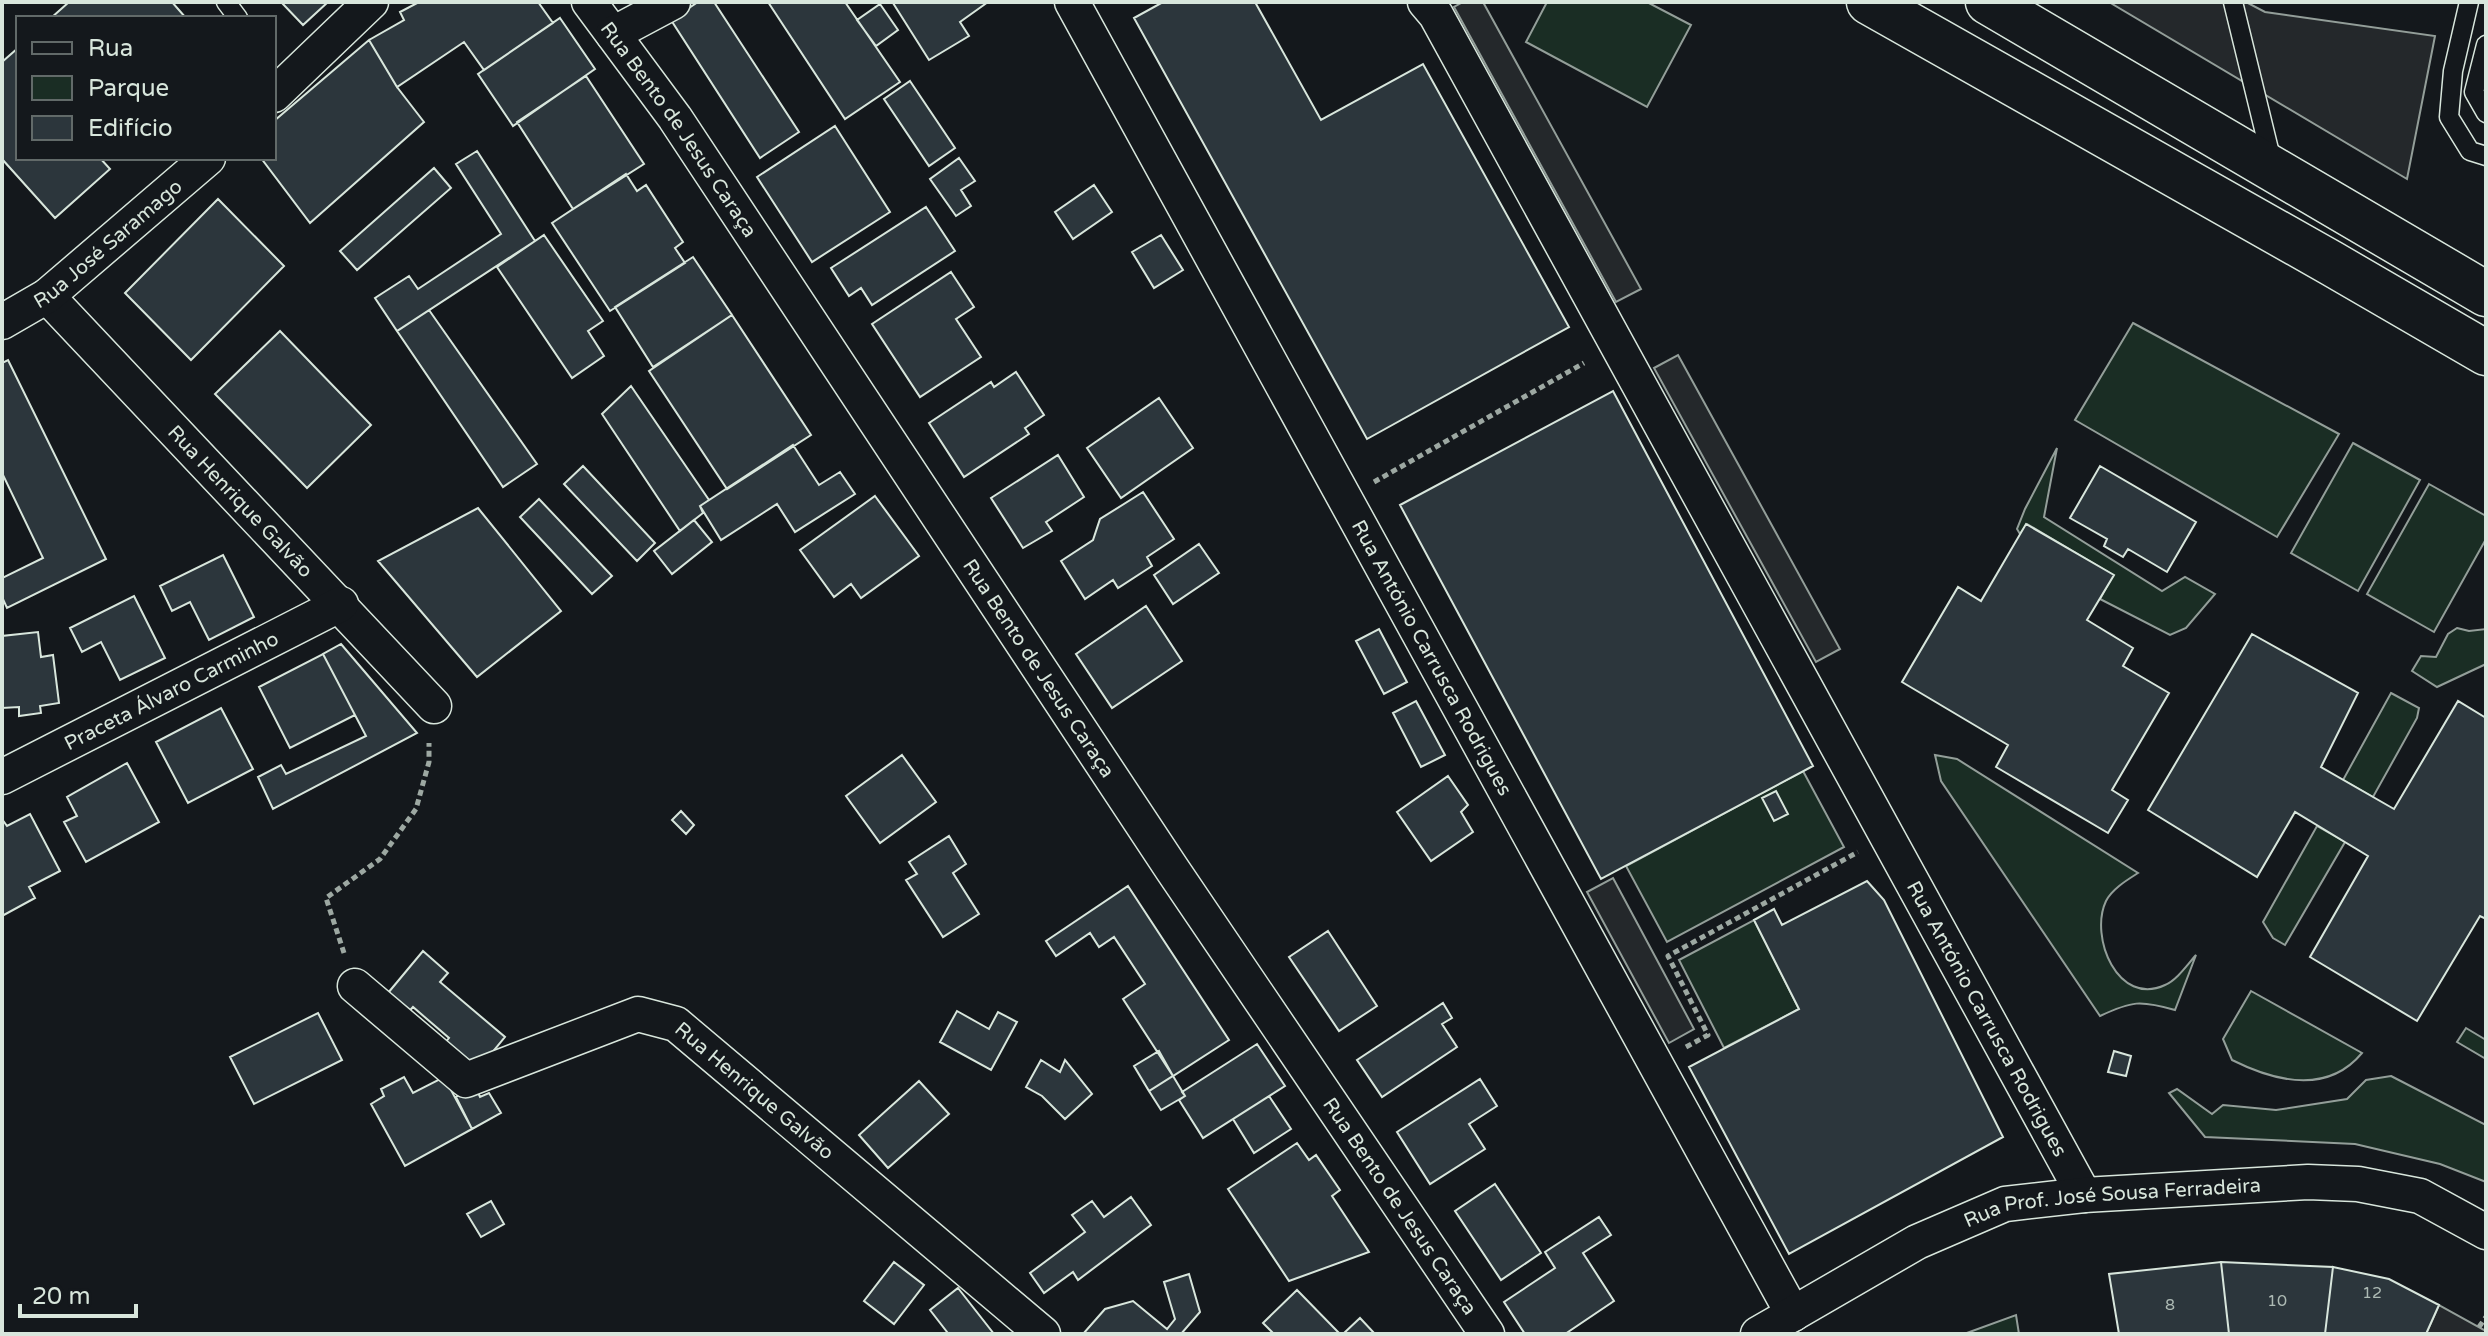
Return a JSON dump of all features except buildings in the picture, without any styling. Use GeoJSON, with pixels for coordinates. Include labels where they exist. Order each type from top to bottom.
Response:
{"type":"FeatureCollection","features":[{"type":"Feature","properties":{"kind":"main road"},"geometry":{"type":"LineString","coordinates":[[1869,2],[2486,353]]}},
{"type":"Feature","properties":{"kind":"main road"},"geometry":{"type":"LineString","coordinates":[[1988,2],[2486,294]]}},
{"type":"Feature","properties":{"kind":"street"},"geometry":{"type":"LineString","coordinates":[[278,82],[371,2]]}},
{"type":"Feature","properties":{"kind":"street","name":"Rua Bento de Jesus Caraça"},"geometry":{"type":"LineString","coordinates":[[589,2],[675,118],[1181,882],[1487,1334]]}},
{"type":"Feature","properties":{"kind":"street"},"geometry":{"type":"LineString","coordinates":[[613,34],[673,2]]}},
{"type":"Feature","properties":{"kind":"street","name":"Rua António Carrusca Rodrigues"},"geometry":{"type":"LineString","coordinates":[[1072,2],[1793,1314]]}},
{"type":"Feature","properties":{"kind":"street","name":"Rua António Carrusca Rodrigues"},"geometry":{"type":"LineString","coordinates":[[1425,2],[1436,15],[2084,1195]]}},
{"type":"Feature","properties":{"kind":"street","name":"Rua José Saramago"},"geometry":{"type":"LineString","coordinates":[[2,322],[47,296],[206,160]]}},
{"type":"Feature","properties":{"kind":"street","name":"Rua Henrique Galvão"},"geometry":{"type":"LineString","coordinates":[[47,296],[434,706]]}},
{"type":"Feature","properties":{"kind":"street","name":"Praceta Álvaro Carminho"},"geometry":{"type":"LineString","coordinates":[[2,777],[341,604]]}},
{"type":"Feature","properties":{"kind":"street","name":"Rua Henrique Galvão"},"geometry":{"type":"LineString","coordinates":[[355,986],[466,1080],[638,1014],[676,1024],[1043,1334]]}},
{"type":"Feature","properties":{"kind":"street","name":"Rua Prof. José Sousa Ferradeira"},"geometry":{"type":"LineString","coordinates":[[1758,1334],[1917,1242],[2005,1204],[2084,1195],[2308,1182],[2358,1184],[2420,1196],[2486,1232]]}},
{"type":"Feature","properties":{"kind":"lane"},"geometry":{"type":"LineString","coordinates":[[2233,2],[2273,169]]}},
{"type":"Feature","properties":{"kind":"lane"},"geometry":{"type":"LineString","coordinates":[[2469,2],[2453,71],[2449,117],[2470,151],[2486,156]]}},
{"type":"Feature","properties":{"kind":"lane"},"geometry":{"type":"LineString","coordinates":[[2486,45],[2474,92],[2486,113]]}},
{"type":"Feature","properties":{"kind":"path"},"geometry":{"type":"LineString","coordinates":[[1345,498],[1617,344]]}},
{"type":"Feature","properties":{"kind":"path"},"geometry":{"type":"LineString","coordinates":[[355,986],[326,898],[380,859],[416,809],[429,762],[434,706]]}},
{"type":"Feature","properties":{"kind":"path"},"geometry":{"type":"LineString","coordinates":[[1655,1065],[1708,1035],[1668,956],[1887,836]]}},
{"type":"Feature","properties":{"kind":"path"},"geometry":{"type":"LineString","coordinates":[[2479,1327],[2486,1317]]}},
{"type":"Feature","properties":{"kind":"green space"},"geometry":{"type":"Polygon","coordinates":[[[1547,2],[1647,2],[1691,25],[1647,107],[1526,42],[1547,2]]]}},
{"type":"Feature","properties":{"kind":"green space"},"geometry":{"type":"Polygon","coordinates":[[[2133,323],[2339,434],[2277,537],[2075,420],[2133,323]]]}},
{"type":"Feature","properties":{"kind":"green space"},"geometry":{"type":"Polygon","coordinates":[[[2353,443],[2420,480],[2358,591],[2291,553],[2353,443]]]}},
{"type":"Feature","properties":{"kind":"green space"},"geometry":{"type":"Polygon","coordinates":[[[2057,448],[2044,517],[2162,591],[2185,577],[2215,594],[2186,628],[2170,635],[2100,599],[2113,575],[2027,524],[2020,534],[2017,529],[2025,509],[2057,448]]]}},
{"type":"Feature","properties":{"kind":"green space"},"geometry":{"type":"Polygon","coordinates":[[[2429,484],[2486,516],[2486,539],[2434,632],[2367,594],[2429,484]]]}},
{"type":"Feature","properties":{"kind":"green space"},"geometry":{"type":"Polygon","coordinates":[[[2457,628],[2469,631],[2486,629],[2486,664],[2437,687],[2412,671],[2421,656],[2436,657],[2448,634],[2457,628]]]}},
{"type":"Feature","properties":{"kind":"green space"},"geometry":{"type":"Polygon","coordinates":[[[2391,693],[2419,708],[2417,718],[2373,797],[2343,780],[2391,693]]]}},
{"type":"Feature","properties":{"kind":"green space"},"geometry":{"type":"Polygon","coordinates":[[[1935,755],[1957,759],[2138,873],[2116,889],[2106,901],[2101,932],[2105,949],[2121,978],[2134,986],[2148,989],[2169,983],[2196,955],[2175,1010],[2136,1004],[2100,1016],[1941,781],[1935,755]]]}},
{"type":"Feature","properties":{"kind":"green space"},"geometry":{"type":"Polygon","coordinates":[[[1803,771],[1844,847],[1667,942],[1626,866],[1803,771]]]}},
{"type":"Feature","properties":{"kind":"green space"},"geometry":{"type":"Polygon","coordinates":[[[2317,826],[2345,842],[2285,945],[2273,938],[2263,922],[2317,826]]]}},
{"type":"Feature","properties":{"kind":"green space"},"geometry":{"type":"Polygon","coordinates":[[[1754,920],[1799,1009],[1724,1048],[1679,960],[1754,920]]]}},
{"type":"Feature","properties":{"kind":"green space"},"geometry":{"type":"Polygon","coordinates":[[[2251,991],[2362,1053],[2333,1075],[2300,1080],[2265,1074],[2232,1060],[2223,1039],[2251,991]]]}},
{"type":"Feature","properties":{"kind":"green space"},"geometry":{"type":"Polygon","coordinates":[[[2466,1028],[2486,1040],[2486,1059],[2457,1042],[2466,1028]]]}},
{"type":"Feature","properties":{"kind":"green space"},"geometry":{"type":"Polygon","coordinates":[[[2391,1076],[2486,1125],[2486,1182],[2440,1164],[2355,1144],[2205,1137],[2169,1093],[2177,1089],[2212,1114],[2223,1105],[2276,1110],[2347,1099],[2366,1080],[2391,1076]]]}},
{"type":"Feature","properties":{"kind":"green space"},"geometry":{"type":"Polygon","coordinates":[[[2016,1315],[2019,1334],[1964,1334],[2016,1315]]]}},
{"type":"Feature","properties":{"kind":"shaded area"},"geometry":{"type":"Polygon","coordinates":[[[1463,2],[1483,2],[1641,289],[1616,302],[1454,7],[1463,2]]]}},
{"type":"Feature","properties":{"kind":"shaded area"},"geometry":{"type":"Polygon","coordinates":[[[2109,2],[2246,2],[2265,12],[2435,36],[2407,179],[2109,2]]]}},
{"type":"Feature","properties":{"kind":"shaded area"},"geometry":{"type":"Polygon","coordinates":[[[1678,355],[1840,649],[1816,662],[1654,368],[1678,355]]]}},
{"type":"Feature","properties":{"kind":"shaded area"},"geometry":{"type":"Polygon","coordinates":[[[1613,878],[1694,1029],[1669,1043],[1587,892],[1613,878]]]}},
{"type":"Feature","properties":{"kind":"shaded area"},"geometry":{"type":"Polygon","coordinates":[[[2439,1305],[2486,1331],[2486,1334],[2426,1334],[2439,1305]]]}}]}
